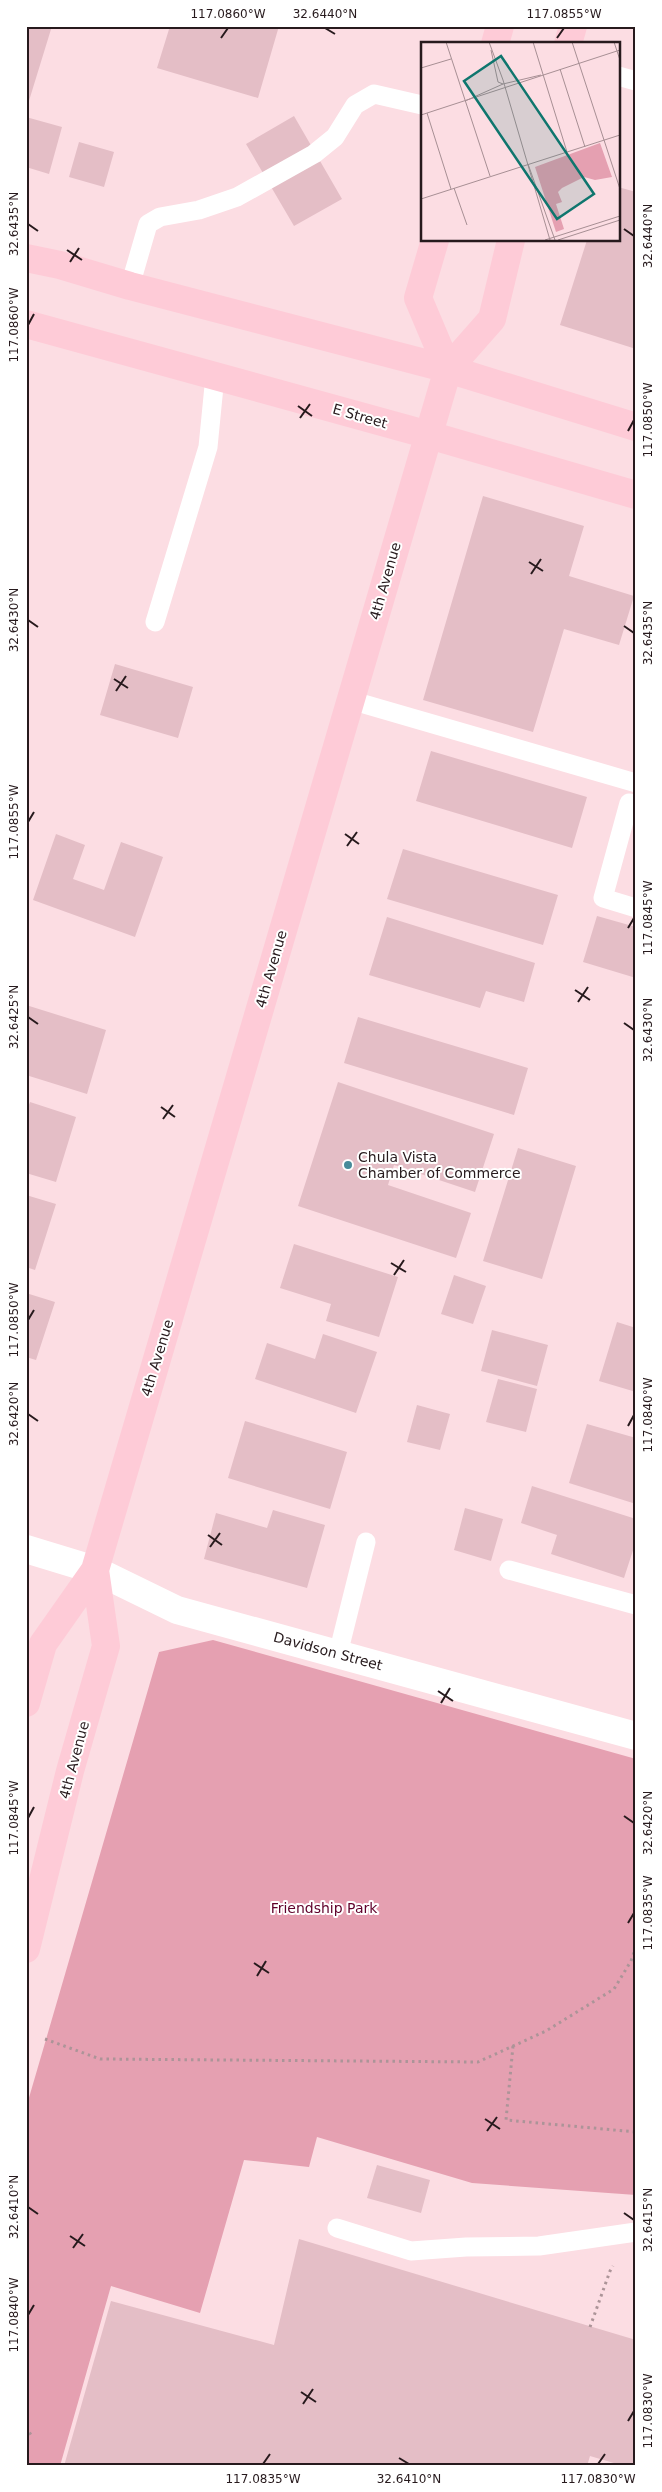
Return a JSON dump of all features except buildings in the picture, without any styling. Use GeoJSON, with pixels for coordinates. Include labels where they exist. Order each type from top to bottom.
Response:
{"type":"FeatureCollection","features":[{"type":"Feature","properties":{"kind":"main road"},"geometry":{"type":"LineString","coordinates":[[496,42],[500,26]]}},
{"type":"Feature","properties":{"kind":"main road"},"geometry":{"type":"LineString","coordinates":[[569,42],[573,26]]}},
{"type":"Feature","properties":{"kind":"main road"},"geometry":{"type":"LineString","coordinates":[[435,241],[418,298],[448,369]]}},
{"type":"Feature","properties":{"kind":"main road","name":"4th Avenue"},"geometry":{"type":"LineString","coordinates":[[26,1703],[43,1644],[95,1570],[448,369],[492,319],[511,241]]}},
{"type":"Feature","properties":{"kind":"main road"},"geometry":{"type":"LineString","coordinates":[[26,258],[60,265],[130,286],[448,369],[636,427]]}},
{"type":"Feature","properties":{"kind":"main road","name":"E Street"},"geometry":{"type":"LineString","coordinates":[[26,324],[429,435],[636,495]]}},
{"type":"Feature","properties":{"kind":"main road","name":"4th Avenue"},"geometry":{"type":"LineString","coordinates":[[26,1949],[70,1771],[106,1646],[95,1570]]}},
{"type":"Feature","properties":{"kind":"street","name":"Davidson Street"},"geometry":{"type":"LineString","coordinates":[[26,1549],[95,1570],[177,1610],[636,1736]]}},
{"type":"Feature","properties":{"kind":"lane"},"geometry":{"type":"LineString","coordinates":[[620,77],[636,81]]}},
{"type":"Feature","properties":{"kind":"lane"},"geometry":{"type":"LineString","coordinates":[[130,286],[148,224],[160,217],[200,210],[237,197],[314,154],[335,137],[355,106],[374,94],[421,105]]}},
{"type":"Feature","properties":{"kind":"lane"},"geometry":{"type":"LineString","coordinates":[[156,622],[208,447],[214,376]]}},
{"type":"Feature","properties":{"kind":"lane"},"geometry":{"type":"LineString","coordinates":[[350,700],[636,783]]}},
{"type":"Feature","properties":{"kind":"lane"},"geometry":{"type":"LineString","coordinates":[[636,806],[629,803],[603,898],[636,908]]}},
{"type":"Feature","properties":{"kind":"lane"},"geometry":{"type":"LineString","coordinates":[[338,1654],[366,1542]]}},
{"type":"Feature","properties":{"kind":"lane"},"geometry":{"type":"LineString","coordinates":[[509,1570],[636,1605]]}},
{"type":"Feature","properties":{"kind":"lane"},"geometry":{"type":"LineString","coordinates":[[337,2228],[411,2251],[466,2247],[538,2246],[636,2232]]}},
{"type":"Feature","properties":{"kind":"path"},"geometry":{"type":"LineString","coordinates":[[44,2039],[100,2059],[478,2062],[546,2031],[614,1988],[631,1961],[636,1948]]}},
{"type":"Feature","properties":{"kind":"path"},"geometry":{"type":"LineString","coordinates":[[631,1961],[636,1962]]}},
{"type":"Feature","properties":{"kind":"path"},"geometry":{"type":"LineString","coordinates":[[513,2046],[506,2120],[636,2132]]}},
{"type":"Feature","properties":{"kind":"path"},"geometry":{"type":"LineString","coordinates":[[590,2327],[610,2270],[615,2263]]}},
{"type":"Feature","properties":{"kind":"path"},"geometry":{"type":"LineString","coordinates":[[26,2427],[31,2435],[26,2438]]}},
{"type":"Feature","properties":{"kind":"green space","name":"Friendship Park"},"geometry":{"type":"Polygon","coordinates":[[[213,1640],[636,1759],[636,2195],[472,2183],[317,2137],[309,2167],[244,2160],[200,2313],[111,2286],[60,2466],[26,2466],[26,2108],[159,1652],[213,1640]]]}},
{"type":"Feature","properties":{"kind":"place","name":"Chula Vista Chamber of Commerce"},"geometry":{"type":"Point","coordinates":[348,1165]}}]}
